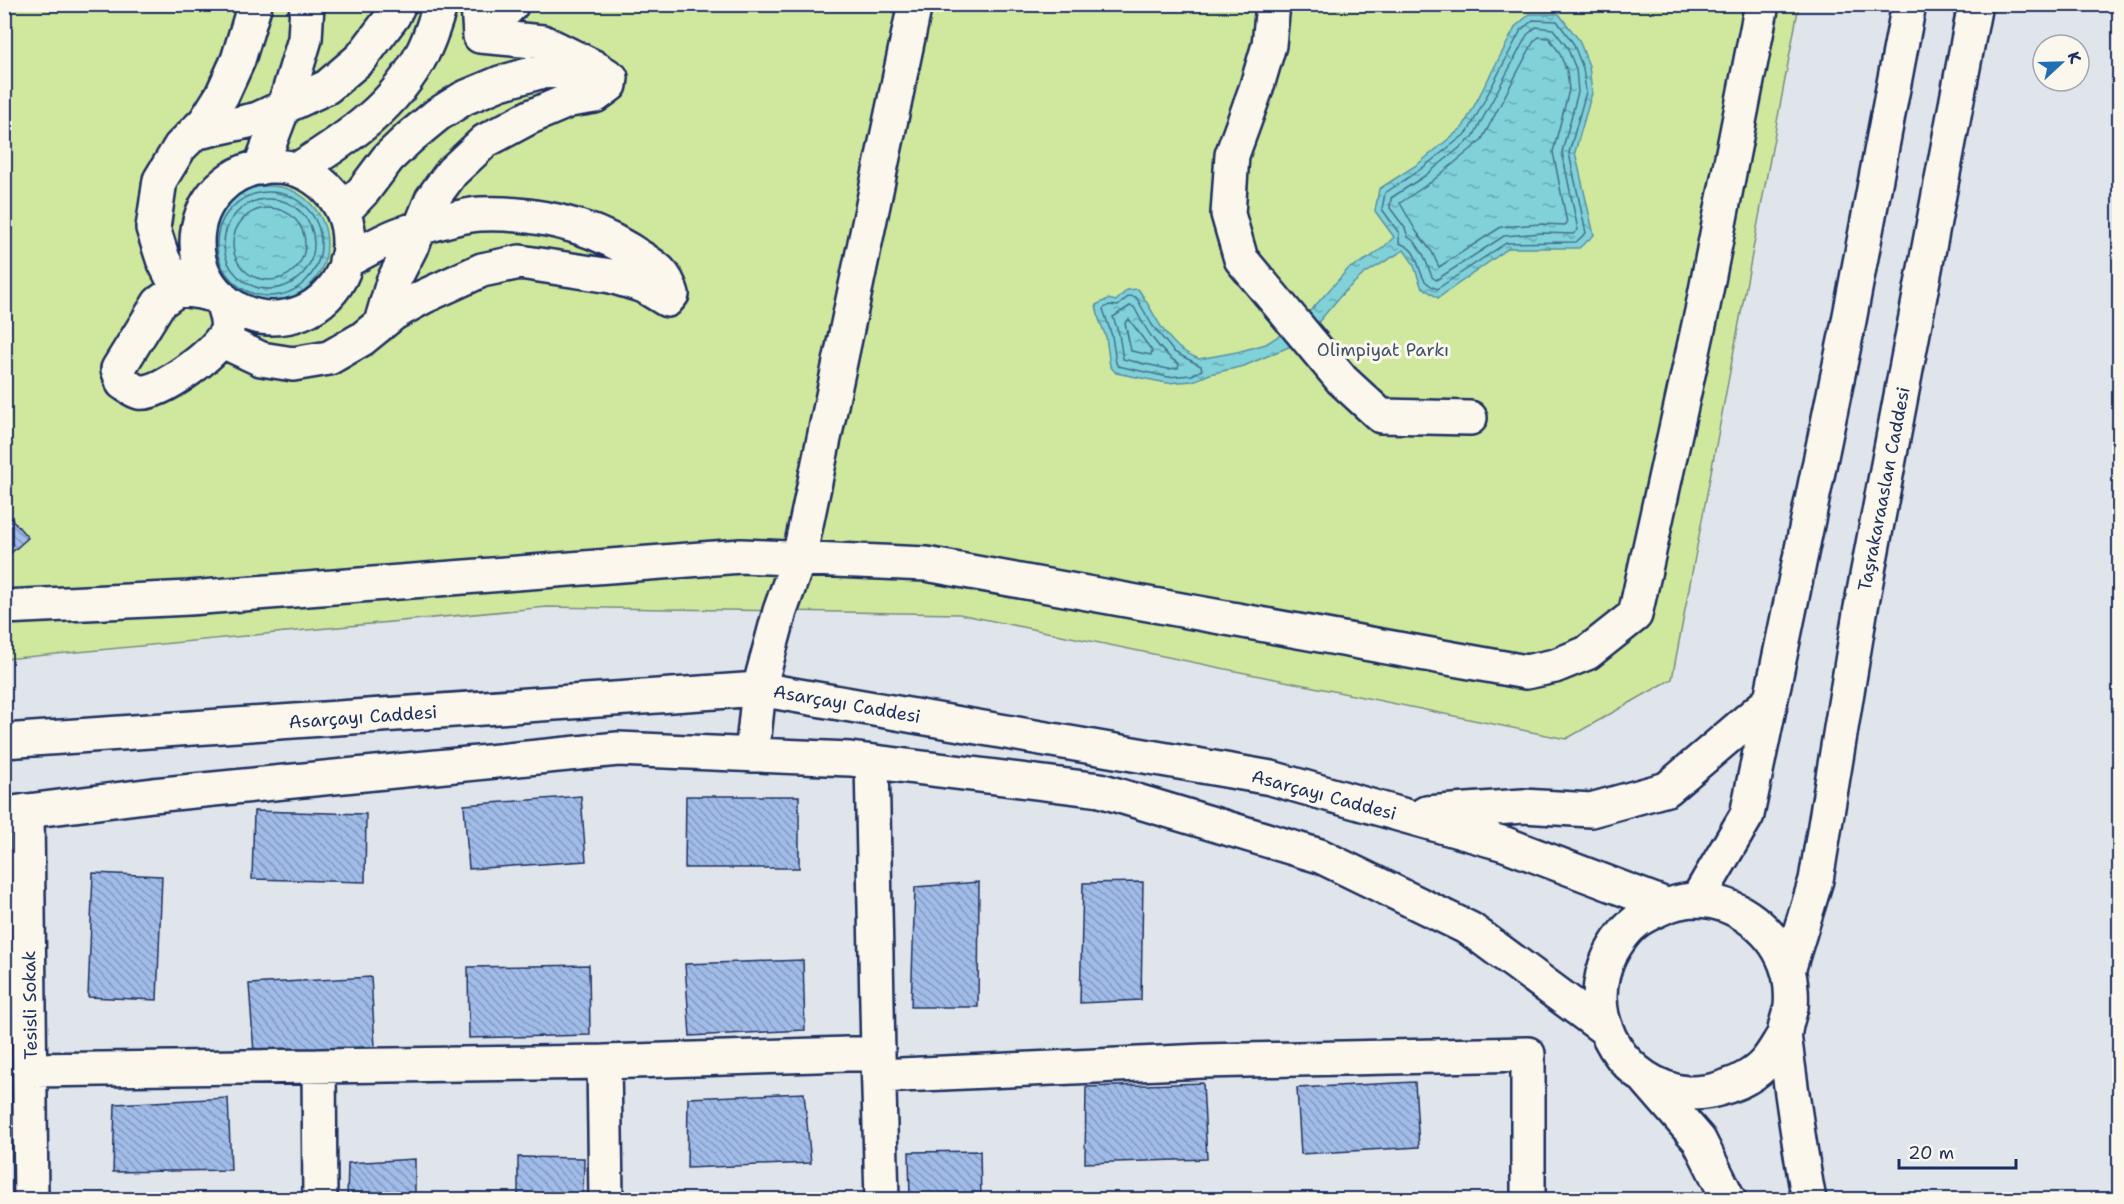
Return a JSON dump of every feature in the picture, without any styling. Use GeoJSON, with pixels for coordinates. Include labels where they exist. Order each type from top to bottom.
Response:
{"type":"FeatureCollection","features":[{"type":"Feature","properties":{"kind":"street"},"geometry":{"type":"LineString","coordinates":[[178,289],[163,259],[153,228],[160,180],[180,147],[204,122],[222,94],[238,60],[255,4]]}},
{"type":"Feature","properties":{"kind":"street"},"geometry":{"type":"LineString","coordinates":[[260,168],[284,108],[305,39],[307,4]]}},
{"type":"Feature","properties":{"kind":"street"},"geometry":{"type":"LineString","coordinates":[[194,133],[258,119],[327,87],[361,58],[393,16],[399,4]]}},
{"type":"Feature","properties":{"kind":"street"},"geometry":{"type":"LineString","coordinates":[[297,170],[364,124],[394,97],[424,52],[441,4]]}},
{"type":"Feature","properties":{"kind":"street"},"geometry":{"type":"LineString","coordinates":[[479,20],[512,4]]}},
{"type":"Feature","properties":{"kind":"street"},"geometry":{"type":"LineString","coordinates":[[752,755],[759,689],[780,611],[799,558],[915,4]]}},
{"type":"Feature","properties":{"kind":"street"},"geometry":{"type":"LineString","coordinates":[[1273,4],[1269,45],[1233,154],[1228,213],[1241,260],[1342,380],[1381,416],[1470,418]]}},
{"type":"Feature","properties":{"kind":"street"},"geometry":{"type":"LineString","coordinates":[[4,607],[189,598],[741,556],[799,558],[926,564],[1526,672],[1555,666],[1587,653],[1635,615],[1702,311],[1762,4]]}},
{"type":"Feature","properties":{"kind":"street"},"geometry":{"type":"LineString","coordinates":[[1682,903],[1747,815],[1848,326],[1909,4]]}},
{"type":"Feature","properties":{"kind":"street","name":"Taşrakaraaslan Caddesi"},"geometry":{"type":"LineString","coordinates":[[1788,971],[1816,880],[1863,601],[1975,4]]}},
{"type":"Feature","properties":{"kind":"street"},"geometry":{"type":"LineString","coordinates":[[381,323],[393,282],[420,229],[432,199],[452,172],[485,141],[530,117],[570,100],[595,96],[610,85],[611,78],[597,69],[543,42],[479,20]]}},
{"type":"Feature","properties":{"kind":"street"},"geometry":{"type":"LineString","coordinates":[[343,212],[388,158],[409,138],[437,115],[464,98],[500,83],[539,72],[597,69]]}},
{"type":"Feature","properties":{"kind":"street"},"geometry":{"type":"LineString","coordinates":[[277,165],[297,170],[303,171],[325,186],[340,204],[348,227],[349,250],[343,273],[330,293],[312,308],[290,316],[266,318],[243,312],[221,297],[205,276],[198,251],[199,224],[209,200],[227,180],[251,169],[277,165]]}},
{"type":"Feature","properties":{"kind":"street"},"geometry":{"type":"LineString","coordinates":[[223,341],[261,359],[293,364],[329,358],[362,339],[394,313],[423,297],[482,270],[520,262],[611,276],[644,286],[667,300],[672,294],[668,279],[651,264],[617,243],[589,230],[560,222],[521,216],[477,214],[398,235],[346,261]]}},
{"type":"Feature","properties":{"kind":"street"},"geometry":{"type":"LineString","coordinates":[[178,289],[221,297],[228,327],[223,341],[208,355],[154,390],[139,392],[123,383],[118,369],[159,303],[178,289]]}},
{"type":"Feature","properties":{"kind":"street","name":"Asarçayı Caddesi"},"geometry":{"type":"LineString","coordinates":[[4,741],[759,689],[1271,778],[1504,844],[1682,903]]}},
{"type":"Feature","properties":{"kind":"street"},"geometry":{"type":"LineString","coordinates":[[1402,815],[1523,806],[1590,810],[1667,789],[1770,701]]}},
{"type":"Feature","properties":{"kind":"street"},"geometry":{"type":"LineString","coordinates":[[16,812],[153,795],[618,749],[872,762],[1100,790],[1320,856],[1470,929],[1605,1029]]}},
{"type":"Feature","properties":{"kind":"street"},"geometry":{"type":"LineString","coordinates":[[872,762],[882,1200]]}},
{"type":"Feature","properties":{"kind":"street","name":"Tesisli Sokak"},"geometry":{"type":"LineString","coordinates":[[16,812],[31,1070],[31,1200]]}},
{"type":"Feature","properties":{"kind":"street"},"geometry":{"type":"LineString","coordinates":[[1729,1200],[1699,1140],[1646,1079],[1621,1058],[1605,1029],[1599,999],[1603,968],[1617,940],[1639,919],[1682,903],[1727,905],[1754,921],[1775,943],[1788,971],[1791,1004],[1784,1035],[1798,1146],[1809,1200]]}},
{"type":"Feature","properties":{"kind":"street"},"geometry":{"type":"LineString","coordinates":[[1646,1079],[1676,1091],[1709,1092],[1740,1082],[1766,1063],[1784,1035]]}},
{"type":"Feature","properties":{"kind":"street"},"geometry":{"type":"LineString","coordinates":[[31,1070],[604,1062],[879,1065],[1528,1054],[1528,1200]]}},
{"type":"Feature","properties":{"kind":"street"},"geometry":{"type":"LineString","coordinates":[[604,1062],[606,1200]]}},
{"type":"Feature","properties":{"kind":"street"},"geometry":{"type":"LineString","coordinates":[[319,1066],[320,1200]]}},
{"type":"Feature","properties":{"kind":"green space","name":"Olimpiyat Parkı"},"geometry":{"type":"Polygon","coordinates":[[[5,5],[1799,5],[1672,679],[1566,739],[959,614],[547,607],[5,659],[5,5]]]}},
{"type":"Feature","properties":{"kind":"water"},"geometry":{"type":"Polygon","coordinates":[[[1530,14],[1559,14],[1579,40],[1589,66],[1592,93],[1575,152],[1594,235],[1579,248],[1509,248],[1438,298],[1421,286],[1413,263],[1404,250],[1364,274],[1343,293],[1316,325],[1291,346],[1244,366],[1210,374],[1193,381],[1167,383],[1116,373],[1110,366],[1106,337],[1096,305],[1108,299],[1116,301],[1127,290],[1138,289],[1172,341],[1183,351],[1199,359],[1266,344],[1288,330],[1313,308],[1348,269],[1369,258],[1394,237],[1375,211],[1379,189],[1418,164],[1463,127],[1516,26],[1530,14]]]}},
{"type":"Feature","properties":{"kind":"water"},"geometry":{"type":"Polygon","coordinates":[[[269,186],[291,190],[310,203],[323,222],[327,244],[323,266],[310,285],[291,298],[269,302],[247,298],[228,285],[215,266],[211,244],[215,222],[228,203],[247,190],[269,186]]]}},
{"type":"Feature","properties":{"kind":"building"},"geometry":{"type":"Polygon","coordinates":[[[4,510],[28,538],[4,559],[4,510]]]}},
{"type":"Feature","properties":{"kind":"building"},"geometry":{"type":"Polygon","coordinates":[[[581,796],[586,861],[469,869],[464,805],[581,796]]]}},
{"type":"Feature","properties":{"kind":"building"},"geometry":{"type":"Polygon","coordinates":[[[686,796],[799,796],[799,868],[685,868],[686,796]]]}},
{"type":"Feature","properties":{"kind":"building"},"geometry":{"type":"Polygon","coordinates":[[[254,811],[366,814],[365,882],[252,879],[254,811]]]}},
{"type":"Feature","properties":{"kind":"building"},"geometry":{"type":"Polygon","coordinates":[[[93,873],[162,876],[157,1000],[88,997],[93,873]]]}},
{"type":"Feature","properties":{"kind":"building"},"geometry":{"type":"Polygon","coordinates":[[[979,882],[978,1007],[911,1007],[915,887],[979,882]]]}},
{"type":"Feature","properties":{"kind":"building"},"geometry":{"type":"Polygon","coordinates":[[[1143,882],[1141,1000],[1080,1003],[1083,883],[1143,882]]]}},
{"type":"Feature","properties":{"kind":"building"},"geometry":{"type":"Polygon","coordinates":[[[803,960],[805,1030],[690,1036],[685,964],[803,960]]]}},
{"type":"Feature","properties":{"kind":"building"},"geometry":{"type":"Polygon","coordinates":[[[589,965],[590,1035],[469,1038],[468,967],[589,965]]]}},
{"type":"Feature","properties":{"kind":"building"},"geometry":{"type":"Polygon","coordinates":[[[371,977],[375,1047],[254,1053],[249,984],[371,977]]]}},
{"type":"Feature","properties":{"kind":"building"},"geometry":{"type":"Polygon","coordinates":[[[1415,1082],[1419,1147],[1301,1154],[1297,1088],[1415,1082]]]}},
{"type":"Feature","properties":{"kind":"building"},"geometry":{"type":"Polygon","coordinates":[[[1203,1083],[1207,1159],[1085,1163],[1086,1087],[1203,1083]]]}},
{"type":"Feature","properties":{"kind":"building"},"geometry":{"type":"Polygon","coordinates":[[[804,1093],[811,1163],[687,1168],[688,1098],[804,1093]]]}},
{"type":"Feature","properties":{"kind":"building"},"geometry":{"type":"Polygon","coordinates":[[[228,1098],[231,1170],[113,1172],[115,1104],[228,1098]]]}},
{"type":"Feature","properties":{"kind":"building"},"geometry":{"type":"Polygon","coordinates":[[[980,1151],[981,1200],[910,1200],[909,1152],[980,1151]]]}},
{"type":"Feature","properties":{"kind":"building"},"geometry":{"type":"Polygon","coordinates":[[[518,1157],[584,1158],[583,1200],[518,1200],[518,1157]]]}},
{"type":"Feature","properties":{"kind":"building"},"geometry":{"type":"Polygon","coordinates":[[[415,1159],[415,1200],[347,1200],[348,1163],[415,1159]]]}}]}
